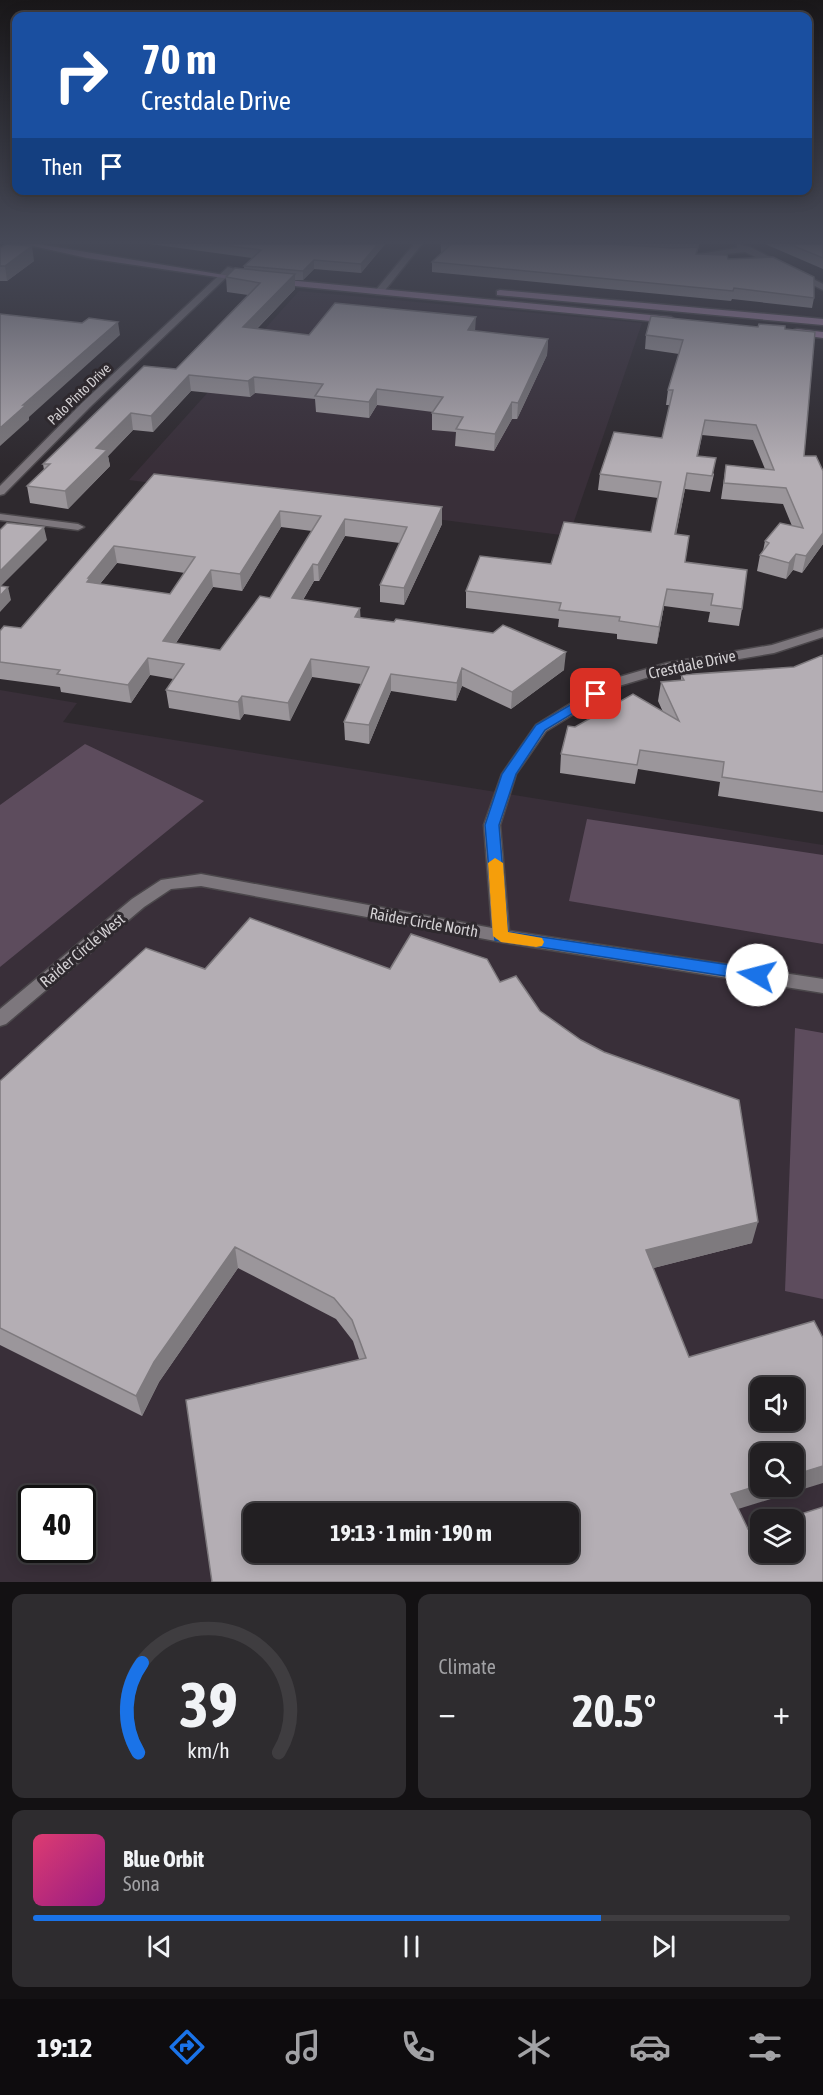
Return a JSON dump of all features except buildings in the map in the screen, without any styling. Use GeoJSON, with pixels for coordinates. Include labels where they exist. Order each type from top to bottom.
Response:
{"type":"FeatureCollection","features":[{"type":"Feature","properties":{"kind":"main road"},"geometry":{"type":"LineString","coordinates":[[645,318],[679,321],[680,318]]}},
{"type":"Feature","properties":{"kind":"main road"},"geometry":{"type":"LineString","coordinates":[[774,318],[823,322]]}},
{"type":"Feature","properties":{"kind":"main road"},"geometry":{"type":"LineString","coordinates":[[788,331],[823,334]]}},
{"type":"Feature","properties":{"kind":"street","name":"Palo Pinto Drive"},"geometry":{"type":"LineString","coordinates":[[0,492],[178,318]]}},
{"type":"Feature","properties":{"kind":"street"},"geometry":{"type":"LineString","coordinates":[[0,517],[78,527]]}},
{"type":"Feature","properties":{"kind":"street","name":"Crestdale Drive"},"geometry":{"type":"LineString","coordinates":[[501,936],[492,825],[509,774],[541,728],[614,683],[667,667],[774,649],[823,633]]}},
{"type":"Feature","properties":{"kind":"street","name":"Raider Circle North"},"geometry":{"type":"LineString","coordinates":[[167,884],[201,880],[501,936],[823,986]]}},
{"type":"Feature","properties":{"kind":"street","name":"Raider Circle West"},"geometry":{"type":"LineString","coordinates":[[0,1019],[138,903],[167,884]]}},
{"type":"Feature","properties":{"kind":"shaded area"},"geometry":{"type":"Polygon","coordinates":[[[275,318],[587,318],[642,323],[569,536],[129,480],[275,318]]]}},
{"type":"Feature","properties":{"kind":"shaded area"},"geometry":{"type":"Polygon","coordinates":[[[0,690],[77,703],[63,722],[823,845],[823,1582],[0,1582],[0,690]]]}},
{"type":"Feature","properties":{"kind":"shaded area"},"geometry":{"type":"Polygon","coordinates":[[[85,744],[204,801],[0,967],[0,805],[85,744]]]}},
{"type":"Feature","properties":{"kind":"shaded area"},"geometry":{"type":"Polygon","coordinates":[[[587,819],[823,855],[823,944],[569,901],[587,819]]]}},
{"type":"Feature","properties":{"kind":"shaded area"},"geometry":{"type":"Polygon","coordinates":[[[795,1028],[823,1033],[823,1299],[785,1291],[795,1028]]]}},
{"type":"Feature","properties":{"kind":"slow traffic"},"geometry":{"type":"LineString","coordinates":[[495,863],[501,936],[536,942]]}},
{"type":"Feature","properties":{"kind":"route"},"geometry":{"type":"LineString","coordinates":[[596,694],[541,728],[509,774],[492,825],[501,936],[757,975]]}}]}
